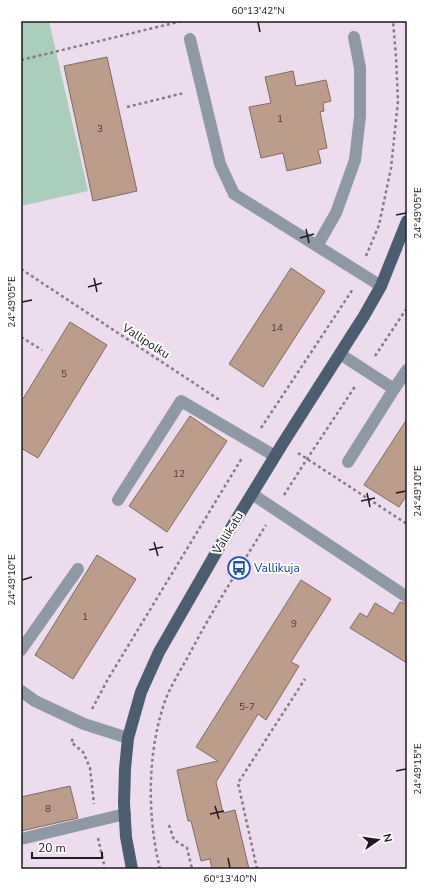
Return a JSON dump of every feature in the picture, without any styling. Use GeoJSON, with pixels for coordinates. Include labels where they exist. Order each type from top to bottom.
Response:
{"type":"FeatureCollection","features":[{"type":"Feature","properties":{"kind":"main road","name":"Vallikatu"},"geometry":{"type":"LineString","coordinates":[[132,869],[126,838],[125,769],[128,738],[140,692],[159,652],[217,551],[275,456],[364,316],[381,286],[407,221]]}},
{"type":"Feature","properties":{"kind":"street"},"geometry":{"type":"LineString","coordinates":[[317,246],[336,213],[355,160],[360,116],[360,68],[354,38]]}},
{"type":"Feature","properties":{"kind":"street"},"geometry":{"type":"LineString","coordinates":[[190,39],[220,164],[234,194],[381,286]]}},
{"type":"Feature","properties":{"kind":"street"},"geometry":{"type":"LineString","coordinates":[[340,354],[394,389]]}},
{"type":"Feature","properties":{"kind":"street"},"geometry":{"type":"LineString","coordinates":[[348,462],[407,370]]}},
{"type":"Feature","properties":{"kind":"street"},"geometry":{"type":"LineString","coordinates":[[118,500],[181,401],[275,456]]}},
{"type":"Feature","properties":{"kind":"street"},"geometry":{"type":"LineString","coordinates":[[252,494],[407,597]]}},
{"type":"Feature","properties":{"kind":"street"},"geometry":{"type":"LineString","coordinates":[[21,650],[78,569]]}},
{"type":"Feature","properties":{"kind":"street"},"geometry":{"type":"LineString","coordinates":[[21,691],[35,701],[84,724],[128,738]]}},
{"type":"Feature","properties":{"kind":"street"},"geometry":{"type":"LineString","coordinates":[[21,840],[125,814]]}},
{"type":"Feature","properties":{"kind":"path"},"geometry":{"type":"LineString","coordinates":[[21,60],[184,21]]}},
{"type":"Feature","properties":{"kind":"path"},"geometry":{"type":"LineString","coordinates":[[392,21],[396,57]]}},
{"type":"Feature","properties":{"kind":"path"},"geometry":{"type":"LineString","coordinates":[[127,107],[202,89]]}},
{"type":"Feature","properties":{"kind":"path","name":"Vallipolku"},"geometry":{"type":"LineString","coordinates":[[21,269],[221,401]]}},
{"type":"Feature","properties":{"kind":"path"},"geometry":{"type":"LineString","coordinates":[[21,337],[42,350]]}},
{"type":"Feature","properties":{"kind":"path"},"geometry":{"type":"LineString","coordinates":[[160,869],[152,828],[150,799],[155,738],[166,701],[206,622],[307,459],[407,524]]}},
{"type":"Feature","properties":{"kind":"path"},"geometry":{"type":"LineString","coordinates":[[257,869],[238,783],[305,679]]}},
{"type":"Feature","properties":{"kind":"path"},"geometry":{"type":"LineString","coordinates":[[169,825],[174,840],[187,848],[192,869]]}},
{"type":"Feature","properties":{"kind":"green space"},"geometry":{"type":"Polygon","coordinates":[[[21,21],[49,21],[88,191],[21,206],[21,21]]]}},
{"type":"Feature","properties":{"kind":"building"},"geometry":{"type":"Polygon","coordinates":[[[107,57],[137,191],[93,201],[64,66],[107,57]]]}},
{"type":"Feature","properties":{"kind":"building"},"geometry":{"type":"Polygon","coordinates":[[[293,71],[296,86],[326,80],[331,101],[323,103],[324,111],[320,112],[327,148],[318,150],[321,163],[287,171],[283,153],[261,158],[249,107],[271,103],[265,77],[293,71]]]}},
{"type":"Feature","properties":{"kind":"building"},"geometry":{"type":"Polygon","coordinates":[[[291,268],[325,291],[263,387],[229,364],[291,268]]]}},
{"type":"Feature","properties":{"kind":"building"},"geometry":{"type":"Polygon","coordinates":[[[70,322],[107,345],[38,458],[21,448],[21,402],[70,322]]]}},
{"type":"Feature","properties":{"kind":"building"},"geometry":{"type":"Polygon","coordinates":[[[190,416],[227,441],[167,532],[129,506],[190,416]]]}},
{"type":"Feature","properties":{"kind":"building"},"geometry":{"type":"Polygon","coordinates":[[[407,419],[407,495],[399,507],[364,485],[407,419]]]}},
{"type":"Feature","properties":{"kind":"building"},"geometry":{"type":"Polygon","coordinates":[[[97,555],[136,579],[73,679],[35,655],[97,555]]]}},
{"type":"Feature","properties":{"kind":"building"},"geometry":{"type":"Polygon","coordinates":[[[301,580],[331,599],[291,662],[299,666],[266,720],[258,714],[216,782],[223,813],[235,810],[249,869],[212,869],[210,859],[201,861],[191,821],[188,821],[177,770],[218,761],[196,747],[301,580]]]}},
{"type":"Feature","properties":{"kind":"building"},"geometry":{"type":"Polygon","coordinates":[[[400,602],[407,604],[407,663],[350,628],[360,613],[367,617],[375,603],[393,614],[400,602]]]}},
{"type":"Feature","properties":{"kind":"building"},"geometry":{"type":"Polygon","coordinates":[[[70,786],[78,818],[21,831],[21,797],[70,786]]]}},
{"type":"Feature","properties":{"kind":"place","name":"Vallikuja"},"geometry":{"type":"Point","coordinates":[239,568]}}]}
